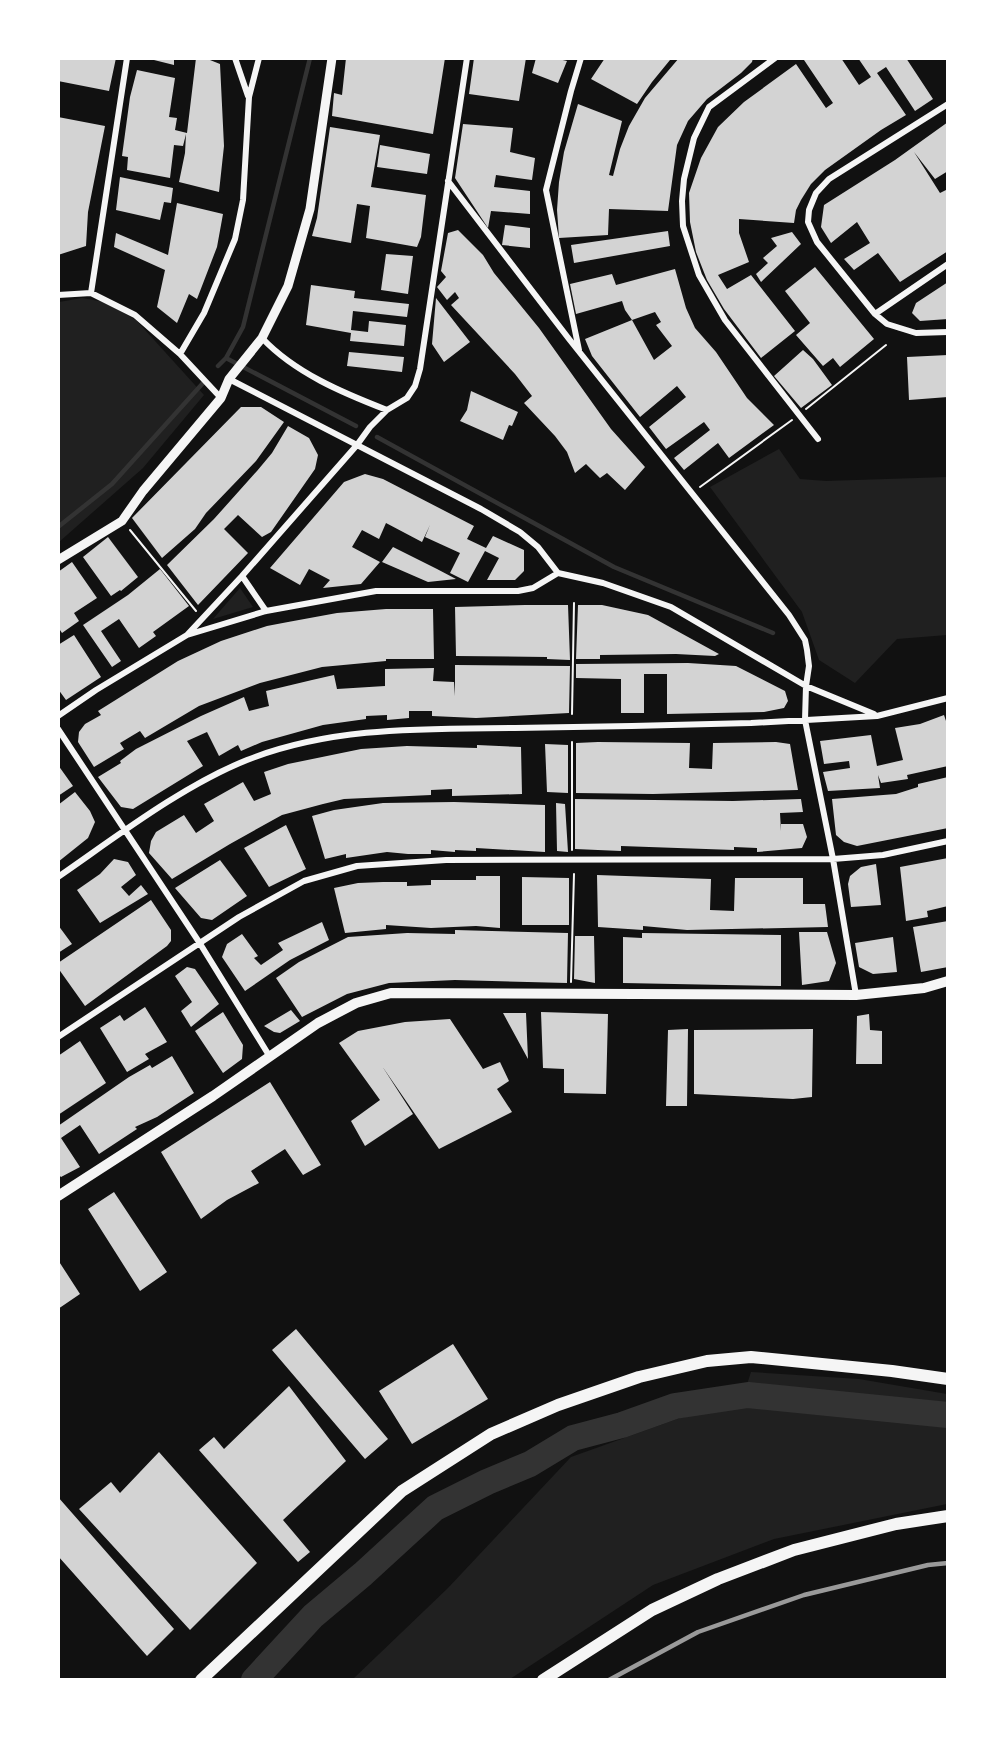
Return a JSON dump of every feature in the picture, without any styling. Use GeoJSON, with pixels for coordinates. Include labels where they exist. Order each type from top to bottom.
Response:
{"type":"FeatureCollection","features":[{"type":"Feature","properties":{"kind":"main road"},"geometry":{"type":"LineString","coordinates":[[58,1196],[318,1023],[356,1003],[391,993],[856,995],[924,988],[948,981]]}},
{"type":"Feature","properties":{"kind":"main road"},"geometry":{"type":"LineString","coordinates":[[201,1680],[402,1491],[491,1434],[558,1405],[639,1377],[707,1361],[751,1357],[948,1379]]}},
{"type":"Feature","properties":{"kind":"main road"},"geometry":{"type":"LineString","coordinates":[[543,1680],[652,1610],[718,1579],[794,1550],[896,1524],[948,1516]]}},
{"type":"Feature","properties":{"kind":"street"},"geometry":{"type":"LineString","coordinates":[[91,293],[127,58]]}},
{"type":"Feature","properties":{"kind":"street"},"geometry":{"type":"LineString","coordinates":[[235,58],[249,97]]}},
{"type":"Feature","properties":{"kind":"street"},"geometry":{"type":"LineString","coordinates":[[180,354],[204,313],[235,239],[243,200],[249,97],[258,58]]}},
{"type":"Feature","properties":{"kind":"street"},"geometry":{"type":"LineString","coordinates":[[58,561],[122,520],[143,491],[221,398],[229,379],[262,338],[288,286],[310,209],[332,58]]}},
{"type":"Feature","properties":{"kind":"street"},"geometry":{"type":"LineString","coordinates":[[187,635],[357,446],[370,427],[387,410],[407,398],[416,386],[428,330],[466,58]]}},
{"type":"Feature","properties":{"kind":"street"},"geometry":{"type":"LineString","coordinates":[[579,351],[546,190],[581,58]]}},
{"type":"Feature","properties":{"kind":"street"},"geometry":{"type":"LineString","coordinates":[[775,58],[709,107],[694,138],[684,179],[682,226],[699,275],[725,320],[818,439]]}},
{"type":"Feature","properties":{"kind":"street"},"geometry":{"type":"LineString","coordinates":[[948,104],[830,179],[816,193],[809,210],[808,222],[817,242],[875,314],[887,324],[916,333],[948,332]]}},
{"type":"Feature","properties":{"kind":"street"},"geometry":{"type":"LineString","coordinates":[[448,181],[579,351],[789,615],[805,640],[809,666],[805,720],[833,859],[856,995]]}},
{"type":"Feature","properties":{"kind":"street"},"geometry":{"type":"LineString","coordinates":[[875,314],[948,264]]}},
{"type":"Feature","properties":{"kind":"street"},"geometry":{"type":"LineString","coordinates":[[58,295],[91,293],[135,315],[180,354],[221,398]]}},
{"type":"Feature","properties":{"kind":"street"},"geometry":{"type":"LineString","coordinates":[[262,338],[272,349],[306,372],[346,394],[387,410]]}},
{"type":"Feature","properties":{"kind":"street"},"geometry":{"type":"LineString","coordinates":[[229,379],[481,509],[520,532],[538,547],[558,573],[603,583],[671,607],[806,686],[877,716]]}},
{"type":"Feature","properties":{"kind":"street"},"geometry":{"type":"LineString","coordinates":[[58,716],[96,690],[187,635],[266,611],[376,591],[518,591],[533,588],[558,573]]}},
{"type":"Feature","properties":{"kind":"street"},"geometry":{"type":"LineString","coordinates":[[242,576],[266,611]]}},
{"type":"Feature","properties":{"kind":"street"},"geometry":{"type":"LineString","coordinates":[[58,877],[125,830],[206,780],[248,760],[316,738],[387,730],[739,724],[877,716],[948,698]]}},
{"type":"Feature","properties":{"kind":"street"},"geometry":{"type":"LineString","coordinates":[[58,729],[199,942],[270,1057]]}},
{"type":"Feature","properties":{"kind":"street"},"geometry":{"type":"LineString","coordinates":[[58,1037],[239,917],[304,881],[357,866],[446,860],[833,859],[883,855],[948,841]]}},
{"type":"Feature","properties":{"kind":"path"},"geometry":{"type":"LineString","coordinates":[[692,492],[799,415],[886,345]]}},
{"type":"Feature","properties":{"kind":"path"},"geometry":{"type":"LineString","coordinates":[[122,520],[202,619]]}},
{"type":"Feature","properties":{"kind":"path"},"geometry":{"type":"LineString","coordinates":[[572,714],[574,603]]}},
{"type":"Feature","properties":{"kind":"path"},"geometry":{"type":"LineString","coordinates":[[572,742],[572,851]]}},
{"type":"Feature","properties":{"kind":"path"},"geometry":{"type":"LineString","coordinates":[[571,983],[574,874]]}},
{"type":"Feature","properties":{"kind":"shaded area"},"geometry":{"type":"Polygon","coordinates":[[[82,298],[105,302],[136,320],[204,395],[143,468],[59,542],[59,302],[82,298]]]}},
{"type":"Feature","properties":{"kind":"shaded area"},"geometry":{"type":"Polygon","coordinates":[[[779,449],[800,479],[826,481],[947,477],[947,635],[897,639],[855,683],[819,660],[802,612],[710,487],[779,449]]]}},
{"type":"Feature","properties":{"kind":"shaded area"},"geometry":{"type":"Polygon","coordinates":[[[240,588],[253,607],[213,619],[240,588]]]}},
{"type":"Feature","properties":{"kind":"shaded area"},"geometry":{"type":"Polygon","coordinates":[[[751,1372],[859,1379],[947,1394],[947,1504],[774,1539],[653,1585],[510,1679],[353,1679],[448,1588],[571,1457],[680,1418],[740,1406],[751,1372]]]}},
{"type":"Feature","properties":{"kind":"building"},"geometry":{"type":"Polygon","coordinates":[[[58,58],[116,58],[109,91],[58,81],[58,58]]]}},
{"type":"Feature","properties":{"kind":"building"},"geometry":{"type":"Polygon","coordinates":[[[174,58],[174,65],[150,59],[174,58]]]}},
{"type":"Feature","properties":{"kind":"building"},"geometry":{"type":"Polygon","coordinates":[[[196,58],[205,58],[220,64],[224,146],[219,192],[179,182],[186,134],[183,146],[174,145],[170,178],[127,170],[128,157],[122,156],[130,97],[137,70],[175,78],[169,117],[177,118],[175,130],[187,133],[196,58]]]}},
{"type":"Feature","properties":{"kind":"building"},"geometry":{"type":"Polygon","coordinates":[[[346,58],[445,58],[433,134],[332,116],[334,93],[342,95],[346,58]]]}},
{"type":"Feature","properties":{"kind":"building"},"geometry":{"type":"Polygon","coordinates":[[[474,58],[526,58],[519,101],[469,94],[474,58]]]}},
{"type":"Feature","properties":{"kind":"building"},"geometry":{"type":"Polygon","coordinates":[[[536,58],[567,61],[558,83],[532,73],[536,58]]]}},
{"type":"Feature","properties":{"kind":"building"},"geometry":{"type":"Polygon","coordinates":[[[605,58],[669,58],[670,60],[637,104],[591,79],[605,58]]]}},
{"type":"Feature","properties":{"kind":"building"},"geometry":{"type":"Polygon","coordinates":[[[679,58],[753,58],[741,73],[707,99],[688,121],[677,145],[668,211],[609,209],[608,235],[559,238],[557,210],[559,182],[564,152],[578,104],[622,121],[609,175],[613,176],[629,126],[645,98],[679,58]]]}},
{"type":"Feature","properties":{"kind":"building"},"geometry":{"type":"Polygon","coordinates":[[[806,58],[841,58],[859,85],[871,77],[858,58],[906,58],[933,99],[915,111],[886,67],[877,73],[906,115],[825,170],[811,184],[801,200],[796,210],[794,223],[739,219],[739,233],[749,262],[718,275],[727,289],[751,275],[795,331],[761,358],[724,309],[707,280],[696,252],[690,222],[689,193],[701,158],[718,127],[744,102],[796,64],[826,108],[833,103],[804,60],[806,58]]]}},
{"type":"Feature","properties":{"kind":"building"},"geometry":{"type":"Polygon","coordinates":[[[58,117],[105,126],[88,212],[86,246],[58,255],[58,117]]]}},
{"type":"Feature","properties":{"kind":"building"},"geometry":{"type":"Polygon","coordinates":[[[948,122],[948,171],[935,179],[914,152],[940,193],[948,189],[948,251],[900,282],[878,253],[854,270],[844,259],[870,243],[857,222],[831,243],[821,227],[824,205],[895,160],[948,122]]]}},
{"type":"Feature","properties":{"kind":"building"},"geometry":{"type":"Polygon","coordinates":[[[463,124],[513,128],[510,152],[535,158],[532,180],[496,175],[494,187],[530,191],[530,214],[491,211],[488,228],[455,178],[463,124]]]}},
{"type":"Feature","properties":{"kind":"building"},"geometry":{"type":"Polygon","coordinates":[[[330,127],[380,135],[371,187],[426,195],[421,237],[417,247],[366,238],[370,206],[357,204],[351,243],[312,236],[317,218],[330,127]]]}},
{"type":"Feature","properties":{"kind":"building"},"geometry":{"type":"Polygon","coordinates":[[[380,145],[430,154],[427,174],[377,167],[380,145]]]}},
{"type":"Feature","properties":{"kind":"building"},"geometry":{"type":"Polygon","coordinates":[[[120,177],[173,188],[171,203],[164,202],[160,220],[116,210],[120,177]]]}},
{"type":"Feature","properties":{"kind":"building"},"geometry":{"type":"Polygon","coordinates":[[[177,203],[223,214],[217,247],[197,299],[189,294],[177,323],[157,307],[165,270],[114,247],[116,233],[168,255],[177,203]]]}},
{"type":"Feature","properties":{"kind":"building"},"geometry":{"type":"Polygon","coordinates":[[[505,225],[530,228],[530,248],[502,245],[505,225]]]}},
{"type":"Feature","properties":{"kind":"building"},"geometry":{"type":"Polygon","coordinates":[[[458,230],[483,255],[494,273],[539,328],[611,429],[645,467],[625,490],[607,473],[600,478],[586,464],[575,473],[567,452],[524,403],[532,396],[515,374],[451,305],[459,298],[455,292],[447,300],[437,287],[446,277],[441,271],[448,233],[458,230]]]}},
{"type":"Feature","properties":{"kind":"building"},"geometry":{"type":"Polygon","coordinates":[[[668,231],[670,246],[574,263],[571,245],[668,231]]]}},
{"type":"Feature","properties":{"kind":"building"},"geometry":{"type":"Polygon","coordinates":[[[792,232],[801,244],[761,282],[756,274],[768,263],[763,258],[777,246],[771,238],[792,232]]]}},
{"type":"Feature","properties":{"kind":"building"},"geometry":{"type":"Polygon","coordinates":[[[386,254],[413,256],[408,294],[381,290],[386,254]]]}},
{"type":"Feature","properties":{"kind":"building"},"geometry":{"type":"Polygon","coordinates":[[[815,267],[874,339],[840,367],[833,358],[823,366],[796,335],[810,323],[785,291],[815,267]]]}},
{"type":"Feature","properties":{"kind":"building"},"geometry":{"type":"Polygon","coordinates":[[[675,269],[686,308],[695,328],[716,352],[747,398],[774,425],[729,458],[718,443],[684,470],[674,458],[710,430],[704,422],[666,449],[649,427],[686,397],[677,386],[640,417],[592,356],[585,339],[632,320],[622,301],[576,314],[570,284],[612,274],[616,285],[675,269]],[[655,312],[632,320],[654,360],[672,346],[656,325],[661,322],[655,312]]]}},
{"type":"Feature","properties":{"kind":"building"},"geometry":{"type":"Polygon","coordinates":[[[948,282],[948,319],[920,321],[912,313],[916,303],[948,282]]]}},
{"type":"Feature","properties":{"kind":"building"},"geometry":{"type":"Polygon","coordinates":[[[311,285],[355,291],[354,298],[409,304],[407,317],[353,311],[351,330],[368,332],[369,321],[406,325],[404,346],[350,341],[351,333],[306,325],[311,285]]]}},
{"type":"Feature","properties":{"kind":"building"},"geometry":{"type":"Polygon","coordinates":[[[436,298],[470,342],[444,362],[432,344],[436,298]]]}},
{"type":"Feature","properties":{"kind":"building"},"geometry":{"type":"Polygon","coordinates":[[[803,350],[813,359],[832,385],[801,408],[774,376],[803,350]]]}},
{"type":"Feature","properties":{"kind":"building"},"geometry":{"type":"Polygon","coordinates":[[[349,352],[404,357],[402,372],[347,366],[349,352]]]}},
{"type":"Feature","properties":{"kind":"building"},"geometry":{"type":"Polygon","coordinates":[[[948,355],[948,397],[909,400],[907,357],[948,355]]]}},
{"type":"Feature","properties":{"kind":"building"},"geometry":{"type":"Polygon","coordinates":[[[471,391],[518,412],[503,440],[460,421],[467,410],[471,391]]]}},
{"type":"Feature","properties":{"kind":"building"},"geometry":{"type":"Polygon","coordinates":[[[241,407],[261,407],[284,422],[256,461],[206,513],[195,529],[162,558],[132,518],[241,407]]]}},
{"type":"Feature","properties":{"kind":"building"},"geometry":{"type":"Polygon","coordinates":[[[288,426],[309,438],[318,455],[315,469],[271,532],[262,537],[238,515],[224,529],[248,553],[198,605],[167,565],[214,519],[257,471],[272,453],[288,426]]]}},
{"type":"Feature","properties":{"kind":"building"},"geometry":{"type":"Polygon","coordinates":[[[365,474],[383,479],[474,526],[467,539],[486,548],[493,536],[524,550],[524,571],[515,580],[487,580],[499,558],[485,551],[468,582],[450,573],[460,553],[425,537],[430,525],[422,542],[386,523],[379,539],[362,530],[352,547],[380,562],[361,584],[323,588],[330,580],[309,569],[300,585],[270,568],[344,482],[365,474]]]}},
{"type":"Feature","properties":{"kind":"building"},"geometry":{"type":"Polygon","coordinates":[[[108,537],[138,577],[111,596],[83,557],[108,537]]]}},
{"type":"Feature","properties":{"kind":"building"},"geometry":{"type":"Polygon","coordinates":[[[393,547],[456,579],[428,582],[382,562],[393,547]]]}},
{"type":"Feature","properties":{"kind":"building"},"geometry":{"type":"Polygon","coordinates":[[[72,562],[97,598],[74,613],[79,621],[62,633],[58,627],[58,572],[72,562]]]}},
{"type":"Feature","properties":{"kind":"building"},"geometry":{"type":"Polygon","coordinates":[[[160,569],[189,606],[153,632],[156,636],[139,648],[119,619],[101,631],[121,661],[112,667],[83,625],[128,595],[160,569]]]}},
{"type":"Feature","properties":{"kind":"building"},"geometry":{"type":"Polygon","coordinates":[[[568,605],[570,660],[547,659],[547,657],[456,656],[455,607],[568,605]]]}},
{"type":"Feature","properties":{"kind":"building"},"geometry":{"type":"Polygon","coordinates":[[[578,605],[602,605],[648,615],[719,654],[715,656],[600,655],[600,659],[576,659],[578,605]]]}},
{"type":"Feature","properties":{"kind":"building"},"geometry":{"type":"Polygon","coordinates":[[[386,609],[433,609],[434,659],[386,659],[386,661],[322,667],[260,683],[199,706],[145,738],[140,731],[120,743],[124,749],[94,767],[78,742],[79,732],[85,724],[101,715],[98,711],[178,661],[221,641],[267,626],[337,613],[386,609]]]}},
{"type":"Feature","properties":{"kind":"building"},"geometry":{"type":"Polygon","coordinates":[[[74,635],[101,677],[66,700],[58,689],[58,645],[74,635]]]}},
{"type":"Feature","properties":{"kind":"building"},"geometry":{"type":"Polygon","coordinates":[[[688,663],[736,666],[785,691],[788,701],[784,708],[764,712],[667,714],[667,674],[644,674],[644,713],[621,713],[621,679],[576,678],[576,664],[688,663]]]}},
{"type":"Feature","properties":{"kind":"building"},"geometry":{"type":"Polygon","coordinates":[[[455,665],[570,666],[569,713],[476,718],[432,716],[432,711],[409,711],[409,718],[387,720],[387,715],[366,716],[366,719],[323,725],[262,742],[241,751],[238,745],[219,756],[207,732],[187,741],[203,766],[133,809],[121,807],[98,777],[121,763],[120,761],[136,749],[244,697],[249,711],[269,706],[266,691],[312,680],[334,675],[337,689],[385,686],[385,669],[434,668],[433,681],[454,682],[455,696],[455,665]]]}},
{"type":"Feature","properties":{"kind":"building"},"geometry":{"type":"Polygon","coordinates":[[[944,715],[948,727],[948,766],[907,775],[908,779],[881,783],[878,775],[880,788],[828,791],[823,772],[850,768],[849,761],[824,764],[820,741],[871,735],[877,766],[903,760],[895,728],[920,724],[944,715]]]}},
{"type":"Feature","properties":{"kind":"building"},"geometry":{"type":"Polygon","coordinates":[[[776,742],[790,744],[798,790],[653,794],[576,793],[576,743],[690,743],[689,768],[712,769],[713,743],[776,742]]]}},
{"type":"Feature","properties":{"kind":"building"},"geometry":{"type":"Polygon","coordinates":[[[545,744],[568,745],[568,793],[547,792],[545,744]]]}},
{"type":"Feature","properties":{"kind":"building"},"geometry":{"type":"Polygon","coordinates":[[[477,745],[521,747],[522,794],[452,796],[452,789],[431,790],[431,795],[344,799],[323,804],[282,815],[172,879],[149,853],[151,841],[156,832],[184,815],[196,833],[214,821],[204,804],[243,782],[254,801],[271,794],[264,772],[288,764],[361,749],[407,746],[477,748],[477,745]]]}},
{"type":"Feature","properties":{"kind":"building"},"geometry":{"type":"Polygon","coordinates":[[[58,765],[73,786],[58,796],[58,765]]]}},
{"type":"Feature","properties":{"kind":"building"},"geometry":{"type":"Polygon","coordinates":[[[948,777],[948,828],[857,846],[844,842],[836,835],[832,799],[896,794],[918,787],[918,784],[948,777]]]}},
{"type":"Feature","properties":{"kind":"building"},"geometry":{"type":"Polygon","coordinates":[[[75,792],[90,811],[95,822],[88,838],[58,862],[58,805],[75,792]]]}},
{"type":"Feature","properties":{"kind":"building"},"geometry":{"type":"Polygon","coordinates":[[[575,799],[733,801],[801,799],[803,812],[780,813],[781,831],[781,824],[803,824],[807,837],[802,848],[757,852],[757,848],[734,847],[734,850],[621,846],[621,851],[575,849],[575,799]]]}},
{"type":"Feature","properties":{"kind":"building"},"geometry":{"type":"Polygon","coordinates":[[[454,802],[545,805],[545,852],[476,848],[476,851],[431,850],[431,854],[387,852],[346,858],[346,854],[325,859],[312,816],[334,810],[383,803],[454,802]]]}},
{"type":"Feature","properties":{"kind":"building"},"geometry":{"type":"Polygon","coordinates":[[[556,803],[565,804],[568,852],[557,851],[556,803]]]}},
{"type":"Feature","properties":{"kind":"building"},"geometry":{"type":"Polygon","coordinates":[[[286,825],[306,869],[269,887],[244,848],[286,825]]]}},
{"type":"Feature","properties":{"kind":"building"},"geometry":{"type":"Polygon","coordinates":[[[948,858],[948,906],[927,911],[928,917],[906,921],[900,867],[948,858]]]}},
{"type":"Feature","properties":{"kind":"building"},"geometry":{"type":"Polygon","coordinates":[[[114,859],[128,862],[136,875],[121,887],[129,896],[141,885],[148,894],[100,923],[77,890],[100,874],[114,859]]]}},
{"type":"Feature","properties":{"kind":"building"},"geometry":{"type":"Polygon","coordinates":[[[220,860],[247,896],[212,920],[201,918],[175,888],[220,860]]]}},
{"type":"Feature","properties":{"kind":"building"},"geometry":{"type":"Polygon","coordinates":[[[876,864],[881,905],[851,907],[848,884],[850,876],[861,867],[876,864]]]}},
{"type":"Feature","properties":{"kind":"building"},"geometry":{"type":"Polygon","coordinates":[[[597,875],[711,879],[710,910],[734,911],[735,878],[803,878],[803,904],[825,904],[828,927],[687,930],[643,926],[643,930],[598,927],[597,875]]]}},
{"type":"Feature","properties":{"kind":"building"},"geometry":{"type":"Polygon","coordinates":[[[476,876],[500,876],[500,928],[476,926],[431,928],[386,925],[386,929],[345,933],[334,888],[358,883],[383,882],[407,882],[407,886],[431,885],[431,880],[476,880],[476,876]]]}},
{"type":"Feature","properties":{"kind":"building"},"geometry":{"type":"Polygon","coordinates":[[[522,877],[569,878],[569,925],[522,925],[522,877]]]}},
{"type":"Feature","properties":{"kind":"building"},"geometry":{"type":"Polygon","coordinates":[[[151,900],[171,930],[171,941],[85,1006],[58,968],[58,963],[151,900]]]}},
{"type":"Feature","properties":{"kind":"building"},"geometry":{"type":"Polygon","coordinates":[[[948,921],[948,967],[921,972],[913,927],[948,921]]]}},
{"type":"Feature","properties":{"kind":"building"},"geometry":{"type":"Polygon","coordinates":[[[322,922],[329,940],[290,960],[245,991],[222,957],[227,944],[242,934],[258,956],[254,958],[261,965],[283,950],[278,943],[322,922]]]}},
{"type":"Feature","properties":{"kind":"building"},"geometry":{"type":"Polygon","coordinates":[[[58,925],[72,944],[58,953],[58,925]]]}},
{"type":"Feature","properties":{"kind":"building"},"geometry":{"type":"Polygon","coordinates":[[[455,930],[568,933],[567,983],[455,980],[389,983],[347,994],[302,1017],[276,978],[299,962],[348,937],[407,933],[455,934],[455,930]]]}},
{"type":"Feature","properties":{"kind":"building"},"geometry":{"type":"Polygon","coordinates":[[[799,932],[827,932],[836,963],[829,981],[802,985],[799,932]]]}},
{"type":"Feature","properties":{"kind":"building"},"geometry":{"type":"Polygon","coordinates":[[[642,933],[781,935],[781,986],[623,983],[623,937],[642,938],[642,933]]]}},
{"type":"Feature","properties":{"kind":"building"},"geometry":{"type":"Polygon","coordinates":[[[575,936],[594,936],[595,983],[574,979],[575,936]]]}},
{"type":"Feature","properties":{"kind":"building"},"geometry":{"type":"Polygon","coordinates":[[[893,937],[897,972],[873,974],[859,967],[855,943],[893,937]]]}},
{"type":"Feature","properties":{"kind":"building"},"geometry":{"type":"Polygon","coordinates":[[[187,967],[195,969],[219,1004],[191,1027],[181,1011],[192,1002],[175,976],[187,967]]]}},
{"type":"Feature","properties":{"kind":"building"},"geometry":{"type":"Polygon","coordinates":[[[145,1007],[167,1042],[145,1054],[149,1059],[127,1072],[100,1028],[120,1015],[124,1021],[145,1007]]]}},
{"type":"Feature","properties":{"kind":"building"},"geometry":{"type":"Polygon","coordinates":[[[291,1010],[300,1021],[280,1033],[264,1026],[291,1010]]]}},
{"type":"Feature","properties":{"kind":"building"},"geometry":{"type":"Polygon","coordinates":[[[223,1012],[243,1045],[242,1059],[223,1073],[195,1031],[223,1012]]]}},
{"type":"Feature","properties":{"kind":"building"},"geometry":{"type":"Polygon","coordinates":[[[541,1012],[608,1014],[606,1094],[564,1093],[564,1069],[543,1068],[541,1012]]]}},
{"type":"Feature","properties":{"kind":"building"},"geometry":{"type":"Polygon","coordinates":[[[503,1013],[526,1013],[528,1059],[503,1013]]]}},
{"type":"Feature","properties":{"kind":"building"},"geometry":{"type":"Polygon","coordinates":[[[869,1014],[870,1030],[882,1031],[882,1064],[856,1064],[857,1016],[869,1014]]]}},
{"type":"Feature","properties":{"kind":"building"},"geometry":{"type":"Polygon","coordinates":[[[450,1019],[483,1069],[500,1062],[509,1081],[497,1089],[512,1112],[439,1149],[382,1066],[413,1114],[365,1146],[351,1121],[380,1100],[339,1043],[358,1031],[405,1022],[450,1019]]]}},
{"type":"Feature","properties":{"kind":"building"},"geometry":{"type":"Polygon","coordinates":[[[688,1029],[687,1106],[666,1106],[668,1030],[688,1029]]]}},
{"type":"Feature","properties":{"kind":"building"},"geometry":{"type":"Polygon","coordinates":[[[813,1029],[812,1097],[793,1099],[694,1094],[694,1030],[813,1029]]]}},
{"type":"Feature","properties":{"kind":"building"},"geometry":{"type":"Polygon","coordinates":[[[80,1041],[106,1083],[58,1115],[58,1056],[80,1041]]]}},
{"type":"Feature","properties":{"kind":"building"},"geometry":{"type":"Polygon","coordinates":[[[172,1056],[194,1093],[157,1117],[135,1127],[137,1129],[99,1154],[80,1125],[61,1138],[80,1167],[61,1177],[58,1174],[58,1126],[129,1077],[150,1065],[152,1068],[172,1056]]]}},
{"type":"Feature","properties":{"kind":"building"},"geometry":{"type":"Polygon","coordinates":[[[270,1082],[321,1165],[303,1175],[285,1149],[251,1171],[259,1183],[227,1200],[201,1219],[161,1152],[270,1082]]]}},
{"type":"Feature","properties":{"kind":"building"},"geometry":{"type":"Polygon","coordinates":[[[114,1192],[167,1272],[140,1291],[88,1209],[114,1192]]]}},
{"type":"Feature","properties":{"kind":"building"},"geometry":{"type":"Polygon","coordinates":[[[58,1260],[80,1294],[58,1309],[58,1260]]]}},
{"type":"Feature","properties":{"kind":"building"},"geometry":{"type":"Polygon","coordinates":[[[296,1329],[388,1439],[365,1459],[272,1350],[296,1329]]]}},
{"type":"Feature","properties":{"kind":"building"},"geometry":{"type":"Polygon","coordinates":[[[453,1344],[488,1399],[412,1444],[379,1391],[453,1344]]]}},
{"type":"Feature","properties":{"kind":"building"},"geometry":{"type":"Polygon","coordinates":[[[289,1386],[346,1461],[283,1520],[310,1552],[298,1562],[199,1450],[214,1437],[224,1449],[289,1386]]]}},
{"type":"Feature","properties":{"kind":"building"},"geometry":{"type":"Polygon","coordinates":[[[159,1452],[257,1563],[190,1630],[79,1509],[111,1482],[120,1493],[159,1452]]]}},
{"type":"Feature","properties":{"kind":"building"},"geometry":{"type":"Polygon","coordinates":[[[58,1497],[174,1629],[147,1656],[58,1556],[58,1497]]]}},
{"type":"Feature","properties":{"kind":"waterway"},"geometry":{"type":"LineString","coordinates":[[218,366],[226,358],[243,327],[310,58]]}},
{"type":"Feature","properties":{"kind":"waterway"},"geometry":{"type":"LineString","coordinates":[[226,358],[356,426]]}},
{"type":"Feature","properties":{"kind":"waterway"},"geometry":{"type":"LineString","coordinates":[[58,527],[112,484],[203,383]]}},
{"type":"Feature","properties":{"kind":"waterway"},"geometry":{"type":"LineString","coordinates":[[377,437],[614,567],[773,633]]}},
{"type":"Feature","properties":{"kind":"waterway"},"geometry":{"type":"LineString","coordinates":[[254,1680],[313,1616],[435,1508],[530,1464],[573,1438],[622,1425],[675,1406],[748,1395],[948,1415]]}},
{"type":"Feature","properties":{"kind":"railway"},"geometry":{"type":"LineString","coordinates":[[609,1680],[698,1632],[804,1595],[928,1565],[948,1563]]}}]}
